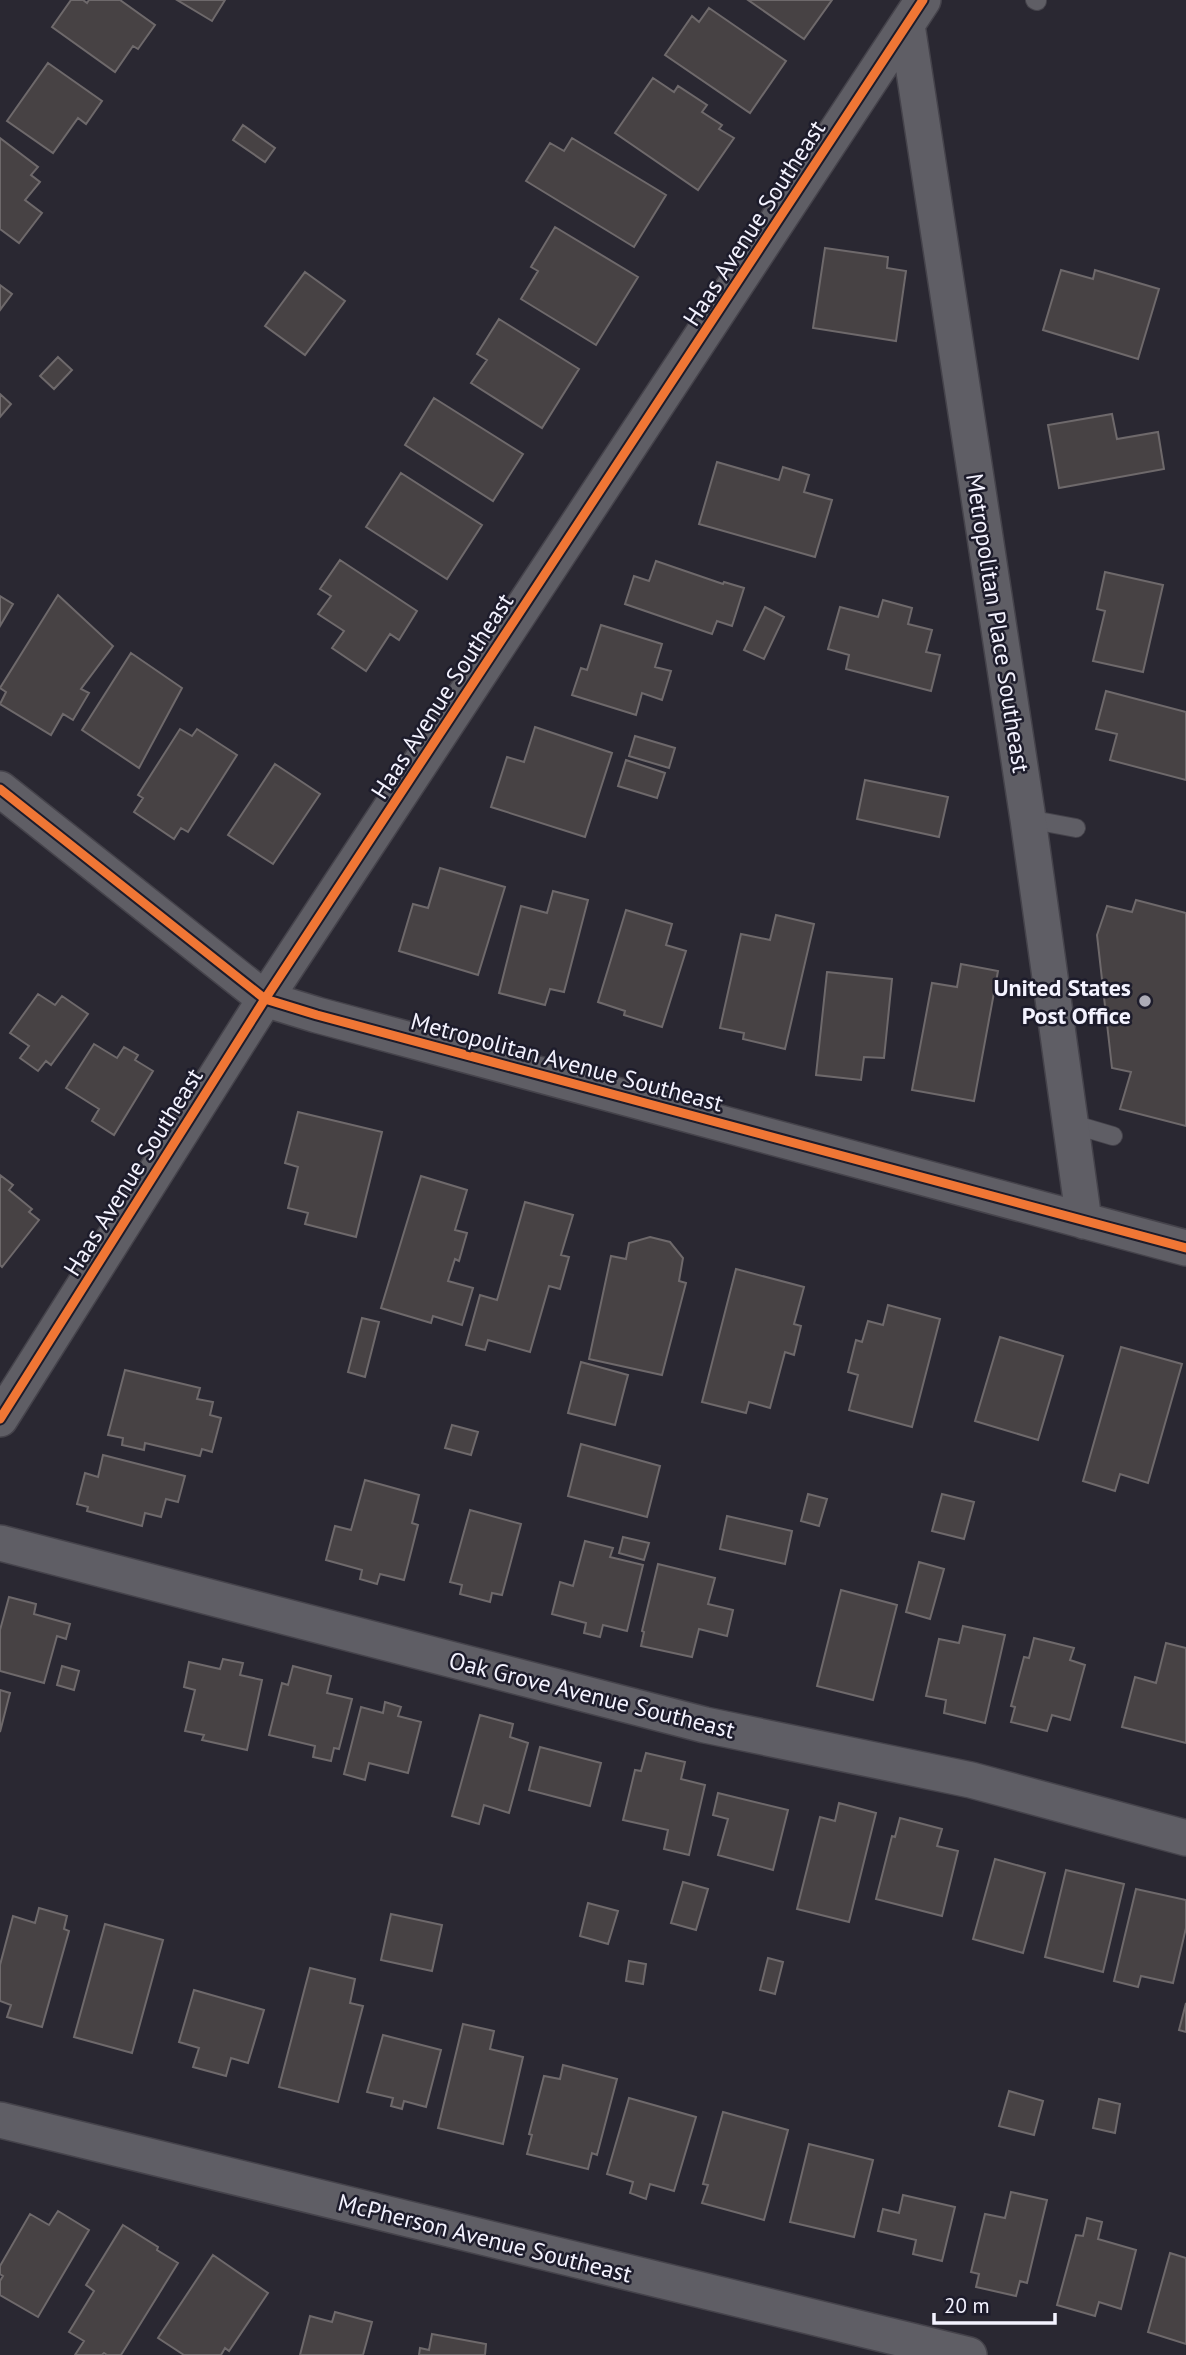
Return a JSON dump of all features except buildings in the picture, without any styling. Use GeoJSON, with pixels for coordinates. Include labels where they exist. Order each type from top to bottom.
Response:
{"type":"FeatureCollection","features":[{"type":"Feature","properties":{"kind":"street","name":"Metropolitan Place Southeast"},"geometry":{"type":"LineString","coordinates":[[915,13],[1084,1221]]}},
{"type":"Feature","properties":{"kind":"street","name":"Haas Avenue Southeast"},"geometry":{"type":"LineString","coordinates":[[0,1419],[265,999],[915,13]]}},
{"type":"Feature","properties":{"kind":"street","name":"Metropolitan Avenue Southeast"},"geometry":{"type":"LineString","coordinates":[[0,789],[265,999],[1186,1248]]}},
{"type":"Feature","properties":{"kind":"street","name":"Oak Grove Avenue Southeast"},"geometry":{"type":"LineString","coordinates":[[0,1543],[705,1725],[971,1780],[1186,1838]]}},
{"type":"Feature","properties":{"kind":"street","name":"McPherson Avenue Southeast"},"geometry":{"type":"LineString","coordinates":[[0,2120],[970,2355]]}},
{"type":"Feature","properties":{"kind":"lane"},"geometry":{"type":"LineString","coordinates":[[1028,819],[1076,828]]}},
{"type":"Feature","properties":{"kind":"lane"},"geometry":{"type":"LineString","coordinates":[[1069,1123],[1113,1136]]}},
{"type":"Feature","properties":{"kind":"cycle path"},"geometry":{"type":"LineString","coordinates":[[0,1419],[265,999],[923,0]]}},
{"type":"Feature","properties":{"kind":"cycle path"},"geometry":{"type":"LineString","coordinates":[[0,789],[265,999],[1186,1248]]}},
{"type":"Feature","properties":{"kind":"place","name":"United States Post Office"},"geometry":{"type":"Point","coordinates":[1145,1001]}}]}
